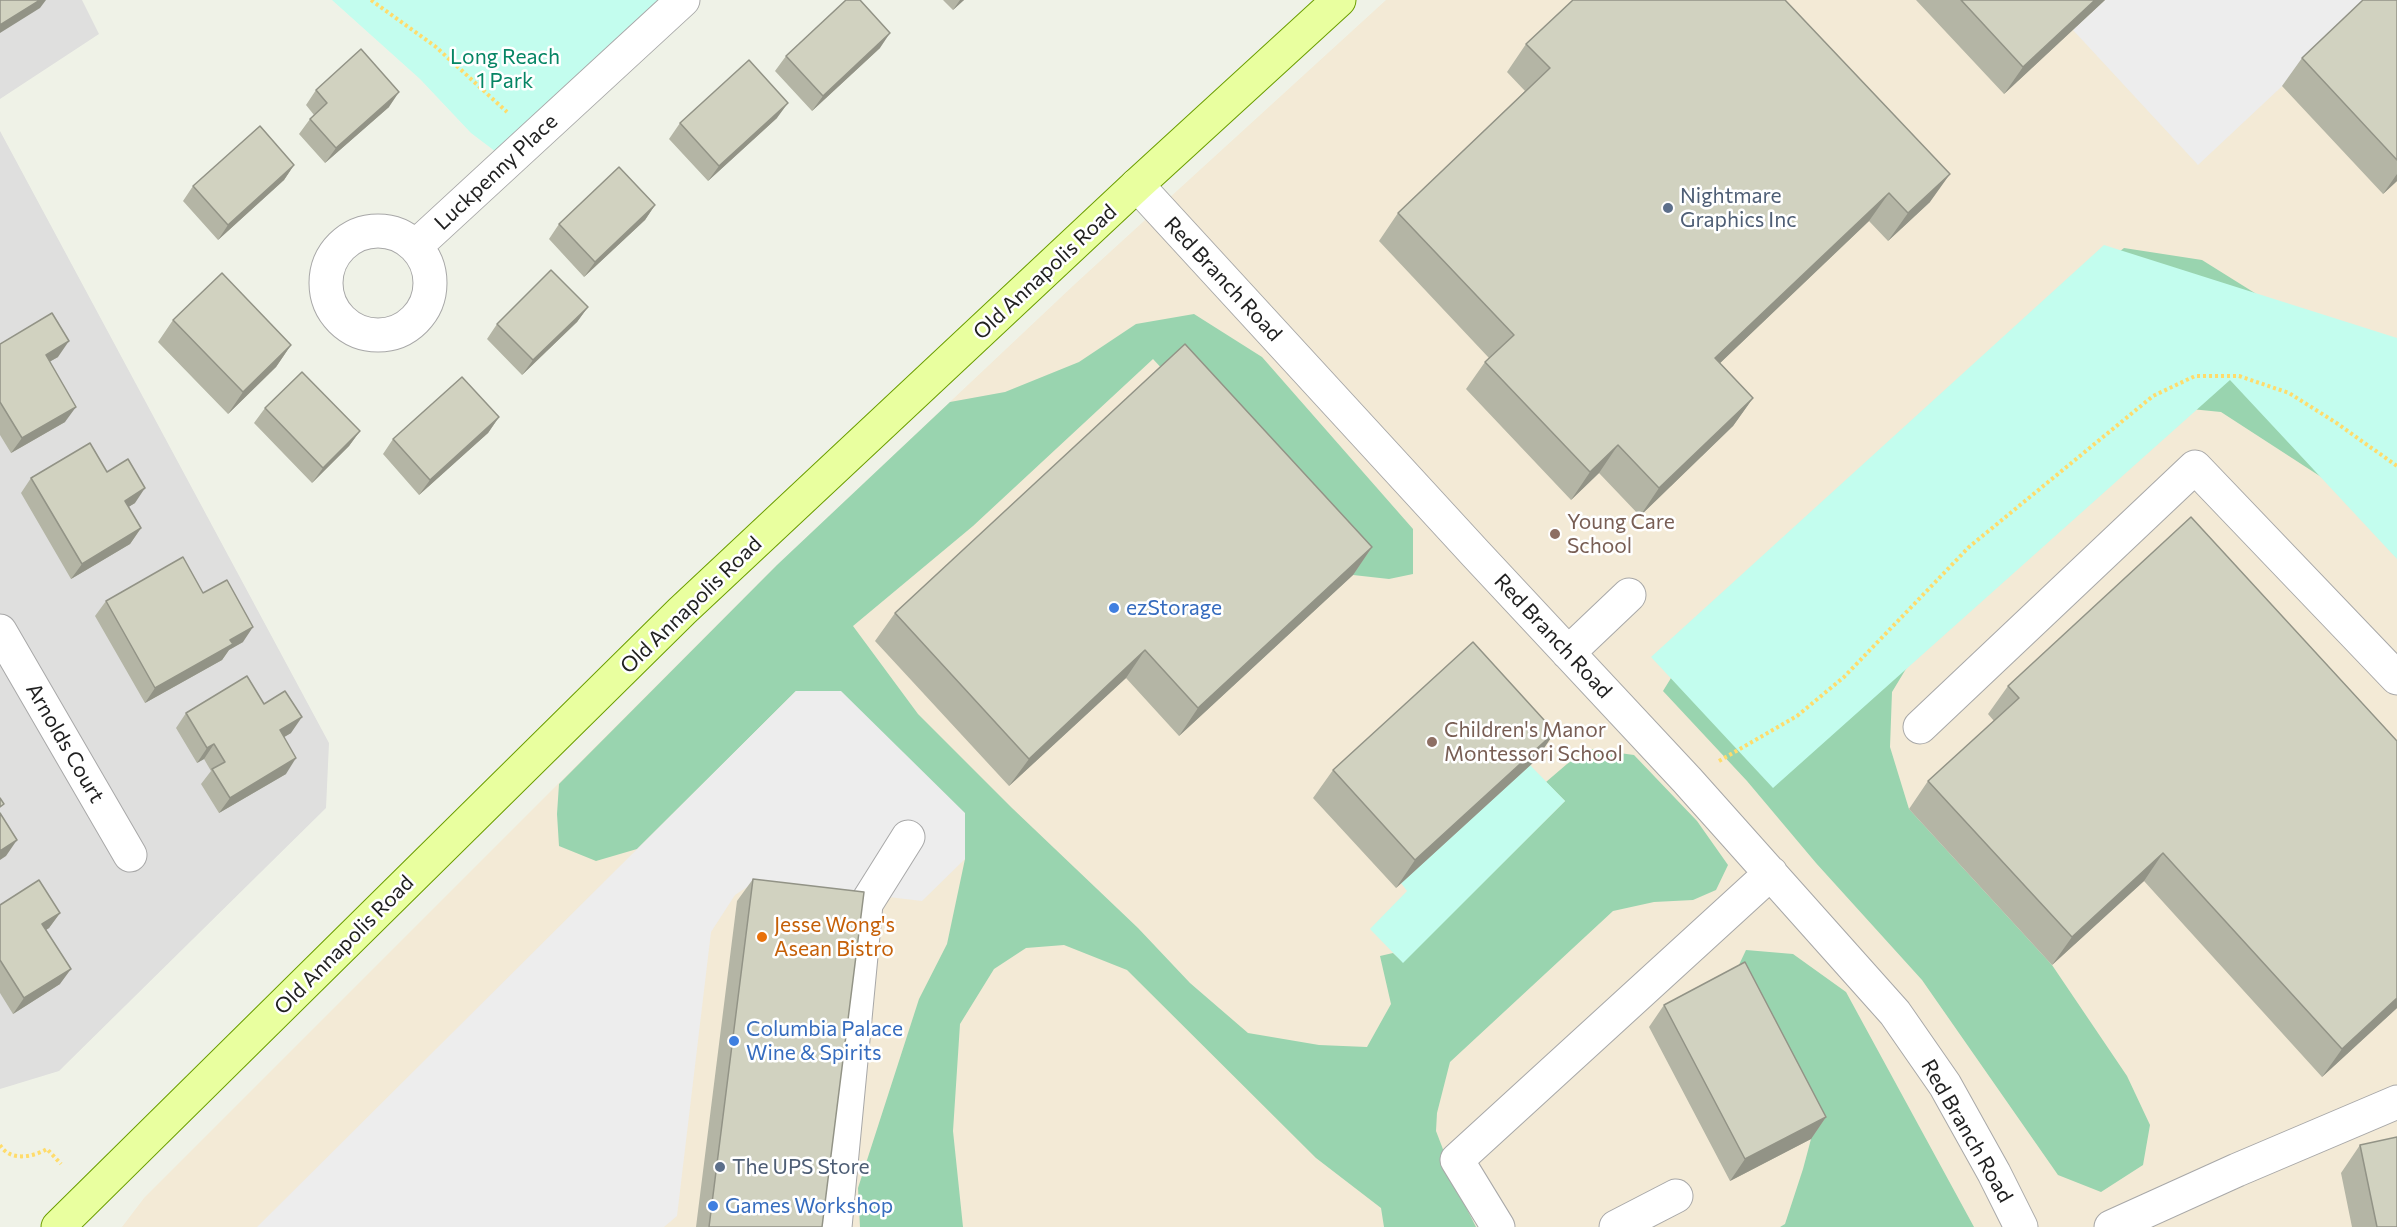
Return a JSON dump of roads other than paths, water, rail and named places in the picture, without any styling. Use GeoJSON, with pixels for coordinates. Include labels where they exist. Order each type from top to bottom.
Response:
{"type":"FeatureCollection","features":[{"type":"Feature","properties":{"kind":"main road","name":"Old Annapolis Road"},"geometry":{"type":"LineString","coordinates":[[58,1227],[682,611],[1137,185],[1339,0]]}},
{"type":"Feature","properties":{"kind":"street","name":"Luckpenny Place"},"geometry":{"type":"LineString","coordinates":[[416,246],[683,0]]}},
{"type":"Feature","properties":{"kind":"street","name":"Red Branch Road"},"geometry":{"type":"LineString","coordinates":[[1137,185],[1687,780],[1894,1013],[1945,1085],[1994,1173],[2020,1227]]}},
{"type":"Feature","properties":{"kind":"street"},"geometry":{"type":"LineString","coordinates":[[1920,727],[2195,467],[2397,678]]}},
{"type":"Feature","properties":{"kind":"street"},"geometry":{"type":"LineString","coordinates":[[1568,653],[1629,595]]}},
{"type":"Feature","properties":{"kind":"street","name":"Arnolds Court"},"geometry":{"type":"LineString","coordinates":[[0,631],[130,855]]}},
{"type":"Feature","properties":{"kind":"street"},"geometry":{"type":"LineString","coordinates":[[835,1227],[866,904],[908,837]]}},
{"type":"Feature","properties":{"kind":"street"},"geometry":{"type":"LineString","coordinates":[[1498,1227],[1457,1160],[1771,873]]}},
{"type":"Feature","properties":{"kind":"street"},"geometry":{"type":"LineString","coordinates":[[2111,1227],[2397,1102]]}},
{"type":"Feature","properties":{"kind":"street"},"geometry":{"type":"LineString","coordinates":[[1616,1227],[1676,1197]]}},
{"type":"Feature","properties":{"kind":"place","name":"Nightmare Graphics Inc"},"geometry":{"type":"Point","coordinates":[1668,208]}},
{"type":"Feature","properties":{"kind":"place","name":"Young Care School"},"geometry":{"type":"Point","coordinates":[1555,534]}},
{"type":"Feature","properties":{"kind":"place","name":"ezStorage"},"geometry":{"type":"Point","coordinates":[1114,608]}},
{"type":"Feature","properties":{"kind":"place","name":"Children's Manor Montessori School"},"geometry":{"type":"Point","coordinates":[1432,742]}},
{"type":"Feature","properties":{"kind":"place","name":"Jesse Wong's Asean Bistro"},"geometry":{"type":"Point","coordinates":[762,937]}},
{"type":"Feature","properties":{"kind":"place","name":"Columbia Palace Wine & Spirits"},"geometry":{"type":"Point","coordinates":[734,1041]}},
{"type":"Feature","properties":{"kind":"place","name":"The UPS Store"},"geometry":{"type":"Point","coordinates":[720,1167]}},
{"type":"Feature","properties":{"kind":"place","name":"Games Workshop"},"geometry":{"type":"Point","coordinates":[713,1206]}},
{"type":"Feature","properties":{"kind":"park label","name":"Long Reach 1 Park"},"geometry":{"type":"Point","coordinates":[505,69]}}]}
